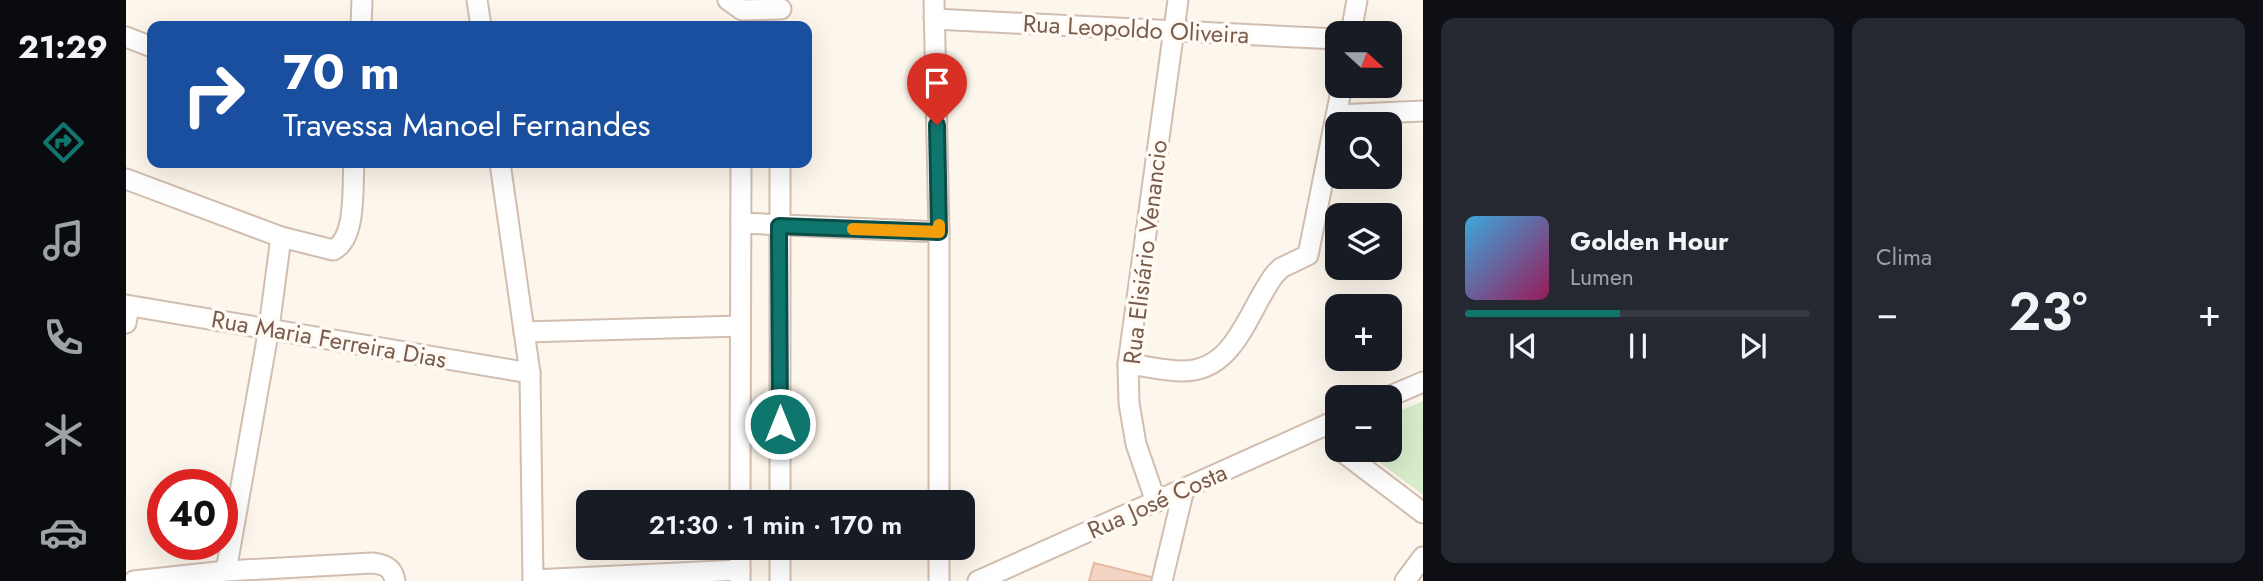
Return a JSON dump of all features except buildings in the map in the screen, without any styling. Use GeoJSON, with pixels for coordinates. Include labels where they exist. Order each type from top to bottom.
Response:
{"type":"FeatureCollection","features":[{"type":"Feature","properties":{"kind":"street"},"geometry":{"type":"LineString","coordinates":[[361,21],[362,0]]}},
{"type":"Feature","properties":{"kind":"street"},"geometry":{"type":"LineString","coordinates":[[477,0],[480,21]]}},
{"type":"Feature","properties":{"kind":"street","name":"Rua Elisiário Venancio"},"geometry":{"type":"LineString","coordinates":[[1156,502],[1136,444],[1129,403],[1128,364],[1178,0]]}},
{"type":"Feature","properties":{"kind":"street"},"geometry":{"type":"LineString","coordinates":[[1353,21],[1357,0]]}},
{"type":"Feature","properties":{"kind":"street"},"geometry":{"type":"LineString","coordinates":[[739,9],[781,12]]}},
{"type":"Feature","properties":{"kind":"street"},"geometry":{"type":"LineString","coordinates":[[934,10],[939,232],[939,490]]}},
{"type":"Feature","properties":{"kind":"street","name":"Rua Leopoldo Oliveira"},"geometry":{"type":"LineString","coordinates":[[934,10],[1175,30],[1325,38]]}},
{"type":"Feature","properties":{"kind":"street"},"geometry":{"type":"LineString","coordinates":[[126,37],[147,45]]}},
{"type":"Feature","properties":{"kind":"street"},"geometry":{"type":"LineString","coordinates":[[1402,112],[1423,111]]}},
{"type":"Feature","properties":{"kind":"street"},"geometry":{"type":"LineString","coordinates":[[126,179],[281,237],[328,250],[340,247],[349,234],[354,168]]}},
{"type":"Feature","properties":{"kind":"street"},"geometry":{"type":"LineString","coordinates":[[501,168],[530,373],[533,580],[740,576]]}},
{"type":"Feature","properties":{"kind":"street"},"geometry":{"type":"LineString","coordinates":[[740,490],[741,168]]}},
{"type":"Feature","properties":{"kind":"street"},"geometry":{"type":"LineString","coordinates":[[780,168],[780,490]]}},
{"type":"Feature","properties":{"kind":"street"},"geometry":{"type":"LineString","coordinates":[[1128,364],[1182,371],[1203,369],[1218,361],[1232,346],[1275,274],[1281,268],[1304,258],[1310,251],[1325,175]]}},
{"type":"Feature","properties":{"kind":"street"},"geometry":{"type":"LineString","coordinates":[[741,223],[939,232]]}},
{"type":"Feature","properties":{"kind":"street"},"geometry":{"type":"LineString","coordinates":[[226,571],[269,328],[281,237]]}},
{"type":"Feature","properties":{"kind":"street","name":"Rua Maria Ferreira Dias"},"geometry":{"type":"LineString","coordinates":[[127,311],[269,328],[530,373]]}},
{"type":"Feature","properties":{"kind":"street"},"geometry":{"type":"LineString","coordinates":[[524,332],[740,326]]}},
{"type":"Feature","properties":{"kind":"street"},"geometry":{"type":"LineString","coordinates":[[1402,391],[1423,382]]}},
{"type":"Feature","properties":{"kind":"street","name":"Rua José Costa"},"geometry":{"type":"LineString","coordinates":[[978,581],[1325,425]]}},
{"type":"Feature","properties":{"kind":"street"},"geometry":{"type":"LineString","coordinates":[[1315,430],[1325,438]]}},
{"type":"Feature","properties":{"kind":"street"},"geometry":{"type":"LineString","coordinates":[[1357,462],[1423,513]]}},
{"type":"Feature","properties":{"kind":"street"},"geometry":{"type":"LineString","coordinates":[[1161,581],[1184,489]]}},
{"type":"Feature","properties":{"kind":"street"},"geometry":{"type":"LineString","coordinates":[[1405,581],[1423,557]]}},
{"type":"Feature","properties":{"kind":"street"},"geometry":{"type":"LineString","coordinates":[[780,560],[780,581]]}},
{"type":"Feature","properties":{"kind":"street"},"geometry":{"type":"LineString","coordinates":[[939,560],[939,581]]}},
{"type":"Feature","properties":{"kind":"street"},"geometry":{"type":"LineString","coordinates":[[134,581],[226,571],[372,563],[388,567],[393,572],[395,581]]}},
{"type":"Feature","properties":{"kind":"green space"},"geometry":{"type":"Polygon","coordinates":[[[1423,401],[1423,495],[1379,462],[1402,462],[1402,410],[1423,401]]]}},
{"type":"Feature","properties":{"kind":"slow traffic"},"geometry":{"type":"LineString","coordinates":[[853,229],[939,232],[939,225]]}},
{"type":"Feature","properties":{"kind":"route"},"geometry":{"type":"LineString","coordinates":[[780,424],[779,226],[939,232],[937,125]]}}]}
